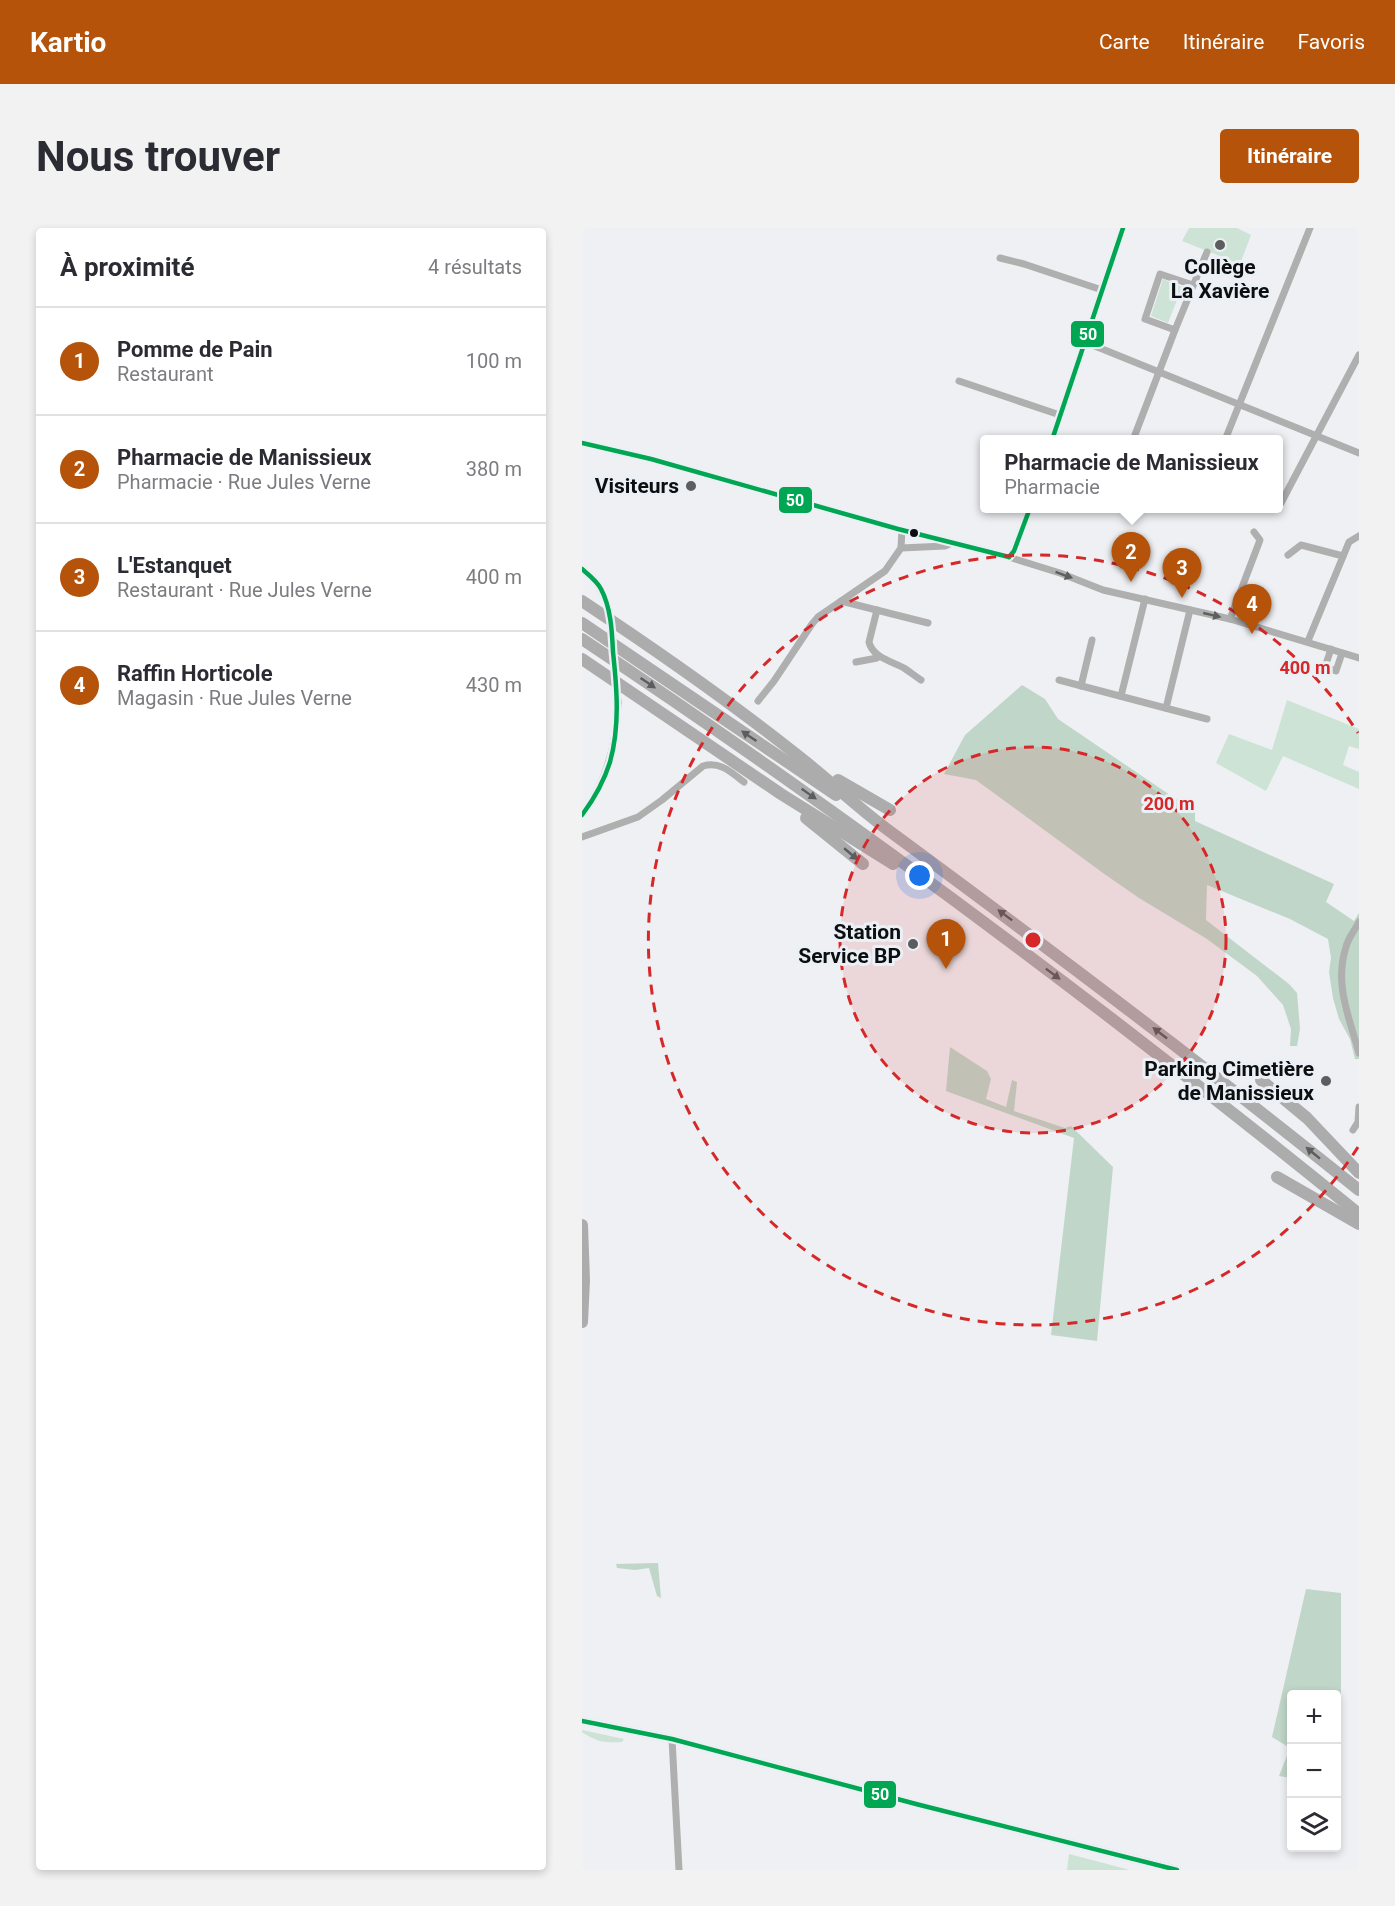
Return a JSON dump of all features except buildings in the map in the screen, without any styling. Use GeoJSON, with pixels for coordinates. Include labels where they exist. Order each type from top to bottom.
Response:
{"type":"FeatureCollection","features":[{"type":"Feature","properties":{"kind":"highway"},"geometry":{"type":"LineString","coordinates":[[582,601],[695,677],[799,756],[885,827],[1236,1092],[1359,1190]]}},
{"type":"Feature","properties":{"kind":"highway"},"geometry":{"type":"LineString","coordinates":[[582,623],[885,827]]}},
{"type":"Feature","properties":{"kind":"highway"},"geometry":{"type":"LineString","coordinates":[[582,639],[808,794],[973,914],[1204,1090],[1359,1214]]}},
{"type":"Feature","properties":{"kind":"highway"},"geometry":{"type":"LineString","coordinates":[[582,659],[756,777],[973,914]]}},
{"type":"Feature","properties":{"kind":"highway"},"geometry":{"type":"LineString","coordinates":[[799,756],[890,810]]}},
{"type":"Feature","properties":{"kind":"highway"},"geometry":{"type":"LineString","coordinates":[[756,777],[862,864]]}},
{"type":"Feature","properties":{"kind":"highway"},"geometry":{"type":"LineString","coordinates":[[1261,1080],[1312,1123],[1359,1173]]}},
{"type":"Feature","properties":{"kind":"highway"},"geometry":{"type":"LineString","coordinates":[[1277,1177],[1359,1224]]}},
{"type":"Feature","properties":{"kind":"highway"},"geometry":{"type":"LineString","coordinates":[[582,1225],[584,1280],[582,1322]]}},
{"type":"Feature","properties":{"kind":"street"},"geometry":{"type":"LineString","coordinates":[[1054,435],[1123,228]]}},
{"type":"Feature","properties":{"kind":"street"},"geometry":{"type":"LineString","coordinates":[[1227,435],[1310,228]]}},
{"type":"Feature","properties":{"kind":"street"},"geometry":{"type":"LineString","coordinates":[[1135,435],[1207,252]]}},
{"type":"Feature","properties":{"kind":"street"},"geometry":{"type":"LineString","coordinates":[[1000,258],[1102,290]]}},
{"type":"Feature","properties":{"kind":"street"},"geometry":{"type":"LineString","coordinates":[[1175,330],[1145,319],[1160,274],[1193,285]]}},
{"type":"Feature","properties":{"kind":"street"},"geometry":{"type":"LineString","coordinates":[[1085,342],[1359,453]]}},
{"type":"Feature","properties":{"kind":"street"},"geometry":{"type":"LineString","coordinates":[[1283,500],[1359,355]]}},
{"type":"Feature","properties":{"kind":"street"},"geometry":{"type":"LineString","coordinates":[[959,381],[1060,415]]}},
{"type":"Feature","properties":{"kind":"street"},"geometry":{"type":"LineString","coordinates":[[582,442],[1009,557],[1103,590],[1230,619],[1359,658]]}},
{"type":"Feature","properties":{"kind":"street"},"geometry":{"type":"LineString","coordinates":[[1009,557],[1014,551],[1028,513]]}},
{"type":"Feature","properties":{"kind":"street"},"geometry":{"type":"LineString","coordinates":[[758,701],[818,617],[885,571],[901,548],[902,530]]}},
{"type":"Feature","properties":{"kind":"street"},"geometry":{"type":"LineString","coordinates":[[1230,619],[1260,540],[1254,532]]}},
{"type":"Feature","properties":{"kind":"street"},"geometry":{"type":"LineString","coordinates":[[1308,641],[1349,542],[1359,536]]}},
{"type":"Feature","properties":{"kind":"street"},"geometry":{"type":"LineString","coordinates":[[901,548],[945,546],[952,543]]}},
{"type":"Feature","properties":{"kind":"street"},"geometry":{"type":"LineString","coordinates":[[1288,555],[1301,545],[1343,556]]}},
{"type":"Feature","properties":{"kind":"street"},"geometry":{"type":"LineString","coordinates":[[582,569],[596,581],[606,601],[610,619],[618,702],[617,727],[610,763],[597,793],[582,815]]}},
{"type":"Feature","properties":{"kind":"street"},"geometry":{"type":"LineString","coordinates":[[1121,696],[1145,599]]}},
{"type":"Feature","properties":{"kind":"street"},"geometry":{"type":"LineString","coordinates":[[841,601],[928,623]]}},
{"type":"Feature","properties":{"kind":"street"},"geometry":{"type":"LineString","coordinates":[[877,610],[869,642],[870,648],[879,656],[906,669],[921,680]]}},
{"type":"Feature","properties":{"kind":"street"},"geometry":{"type":"LineString","coordinates":[[1166,708],[1190,610]]}},
{"type":"Feature","properties":{"kind":"street"},"geometry":{"type":"LineString","coordinates":[[1081,686],[1092,640]]}},
{"type":"Feature","properties":{"kind":"street"},"geometry":{"type":"LineString","coordinates":[[1330,649],[1325,667],[1336,670],[1342,653]]}},
{"type":"Feature","properties":{"kind":"street"},"geometry":{"type":"LineString","coordinates":[[856,662],[879,656]]}},
{"type":"Feature","properties":{"kind":"street"},"geometry":{"type":"LineString","coordinates":[[1059,680],[1207,719]]}},
{"type":"Feature","properties":{"kind":"street"},"geometry":{"type":"LineString","coordinates":[[582,837],[626,822],[644,813],[703,766],[719,765],[744,782]]}},
{"type":"Feature","properties":{"kind":"street"},"geometry":{"type":"LineString","coordinates":[[1359,922],[1346,944],[1342,964],[1341,990],[1359,1053]]}},
{"type":"Feature","properties":{"kind":"street"},"geometry":{"type":"LineString","coordinates":[[1353,1130],[1358,1122],[1359,1107]]}},
{"type":"Feature","properties":{"kind":"street"},"geometry":{"type":"LineString","coordinates":[[582,1721],[672,1739],[1177,1870]]}},
{"type":"Feature","properties":{"kind":"street"},"geometry":{"type":"LineString","coordinates":[[672,1739],[679,1870]]}},
{"type":"Feature","properties":{"kind":"green space","name":"Collège La Xavière"},"geometry":{"type":"Polygon","coordinates":[[[1189,228],[1237,228],[1251,235],[1240,264],[1182,241],[1189,228]]]}},
{"type":"Feature","properties":{"kind":"green space"},"geometry":{"type":"Polygon","coordinates":[[[1163,279],[1182,287],[1168,323],[1151,316],[1163,279]]]}},
{"type":"Feature","properties":{"kind":"green space"},"geometry":{"type":"Polygon","coordinates":[[[1022,685],[1045,699],[1058,719],[1195,812],[1195,821],[1334,884],[1326,902],[1354,921],[1359,913],[1359,1059],[1355,1059],[1350,1039],[1339,1019],[1333,998],[1328,939],[1290,919],[1207,885],[1206,920],[1289,984],[1297,993],[1300,1029],[1297,1046],[1290,1046],[1291,1029],[1283,1005],[1257,976],[1207,939],[1139,898],[1103,873],[976,780],[944,774],[965,735],[1022,685]]]}},
{"type":"Feature","properties":{"kind":"green space"},"geometry":{"type":"Polygon","coordinates":[[[1287,700],[1359,729],[1359,749],[1349,746],[1343,765],[1359,772],[1359,789],[1283,756],[1266,791],[1216,763],[1229,734],[1272,750],[1287,700]]]}},
{"type":"Feature","properties":{"kind":"green space"},"geometry":{"type":"Polygon","coordinates":[[[950,1047],[987,1071],[991,1079],[986,1099],[1006,1107],[1012,1080],[1017,1082],[1014,1111],[1065,1128],[1071,1126],[1113,1167],[1097,1341],[1051,1335],[1074,1138],[946,1091],[950,1047]]]}},
{"type":"Feature","properties":{"kind":"green space"},"geometry":{"type":"Polygon","coordinates":[[[658,1563],[661,1598],[657,1596],[649,1568],[635,1570],[617,1568],[616,1564],[658,1563]]]}},
{"type":"Feature","properties":{"kind":"green space"},"geometry":{"type":"Polygon","coordinates":[[[1306,1589],[1341,1593],[1341,1690],[1287,1690],[1287,1746],[1272,1737],[1306,1589]]]}},
{"type":"Feature","properties":{"kind":"green space"},"geometry":{"type":"Polygon","coordinates":[[[582,1730],[624,1739],[622,1742],[601,1741],[587,1735],[582,1730]]]}},
{"type":"Feature","properties":{"kind":"green space"},"geometry":{"type":"Polygon","coordinates":[[[1287,1756],[1287,1777],[1279,1776],[1287,1756]]]}},
{"type":"Feature","properties":{"kind":"green space"},"geometry":{"type":"Polygon","coordinates":[[[1069,1854],[1130,1870],[1067,1870],[1069,1854]]]}},
{"type":"Feature","properties":{"kind":"transit line","name":"50"},"geometry":{"type":"LineString","coordinates":[[1054,435],[1123,228]]}},
{"type":"Feature","properties":{"kind":"transit line","name":"50"},"geometry":{"type":"LineString","coordinates":[[582,443],[651,459],[898,529],[1009,557]]}},
{"type":"Feature","properties":{"kind":"transit line","name":"50"},"geometry":{"type":"LineString","coordinates":[[1009,557],[1014,551],[1028,513]]}},
{"type":"Feature","properties":{"kind":"transit line","name":"50"},"geometry":{"type":"LineString","coordinates":[[582,569],[599,586],[609,612],[617,707],[610,762],[598,790],[582,815]]}},
{"type":"Feature","properties":{"kind":"transit line","name":"50"},"geometry":{"type":"LineString","coordinates":[[582,1721],[672,1739],[1177,1870]]}},
{"type":"Feature","properties":{"kind":"place","name":"Collège La Xavière"},"geometry":{"type":"Point","coordinates":[1220,245]}},
{"type":"Feature","properties":{"kind":"place","name":"Visiteurs"},"geometry":{"type":"Point","coordinates":[691,486]}},
{"type":"Feature","properties":{"kind":"place","name":"Pharmacie de Manissieux"},"geometry":{"type":"Point","coordinates":[1131,582]}},
{"type":"Feature","properties":{"kind":"place","name":"L'Estanquet"},"geometry":{"type":"Point","coordinates":[1182,598]}},
{"type":"Feature","properties":{"kind":"place","name":"Raffin Horticole"},"geometry":{"type":"Point","coordinates":[1252,634]}},
{"type":"Feature","properties":{"kind":"place","name":"Station Service BP"},"geometry":{"type":"Point","coordinates":[913,944]}},
{"type":"Feature","properties":{"kind":"place","name":"Pomme de Pain"},"geometry":{"type":"Point","coordinates":[946,969]}},
{"type":"Feature","properties":{"kind":"place","name":"Parking Cimetière de Manissieux"},"geometry":{"type":"Point","coordinates":[1326,1081]}}]}
